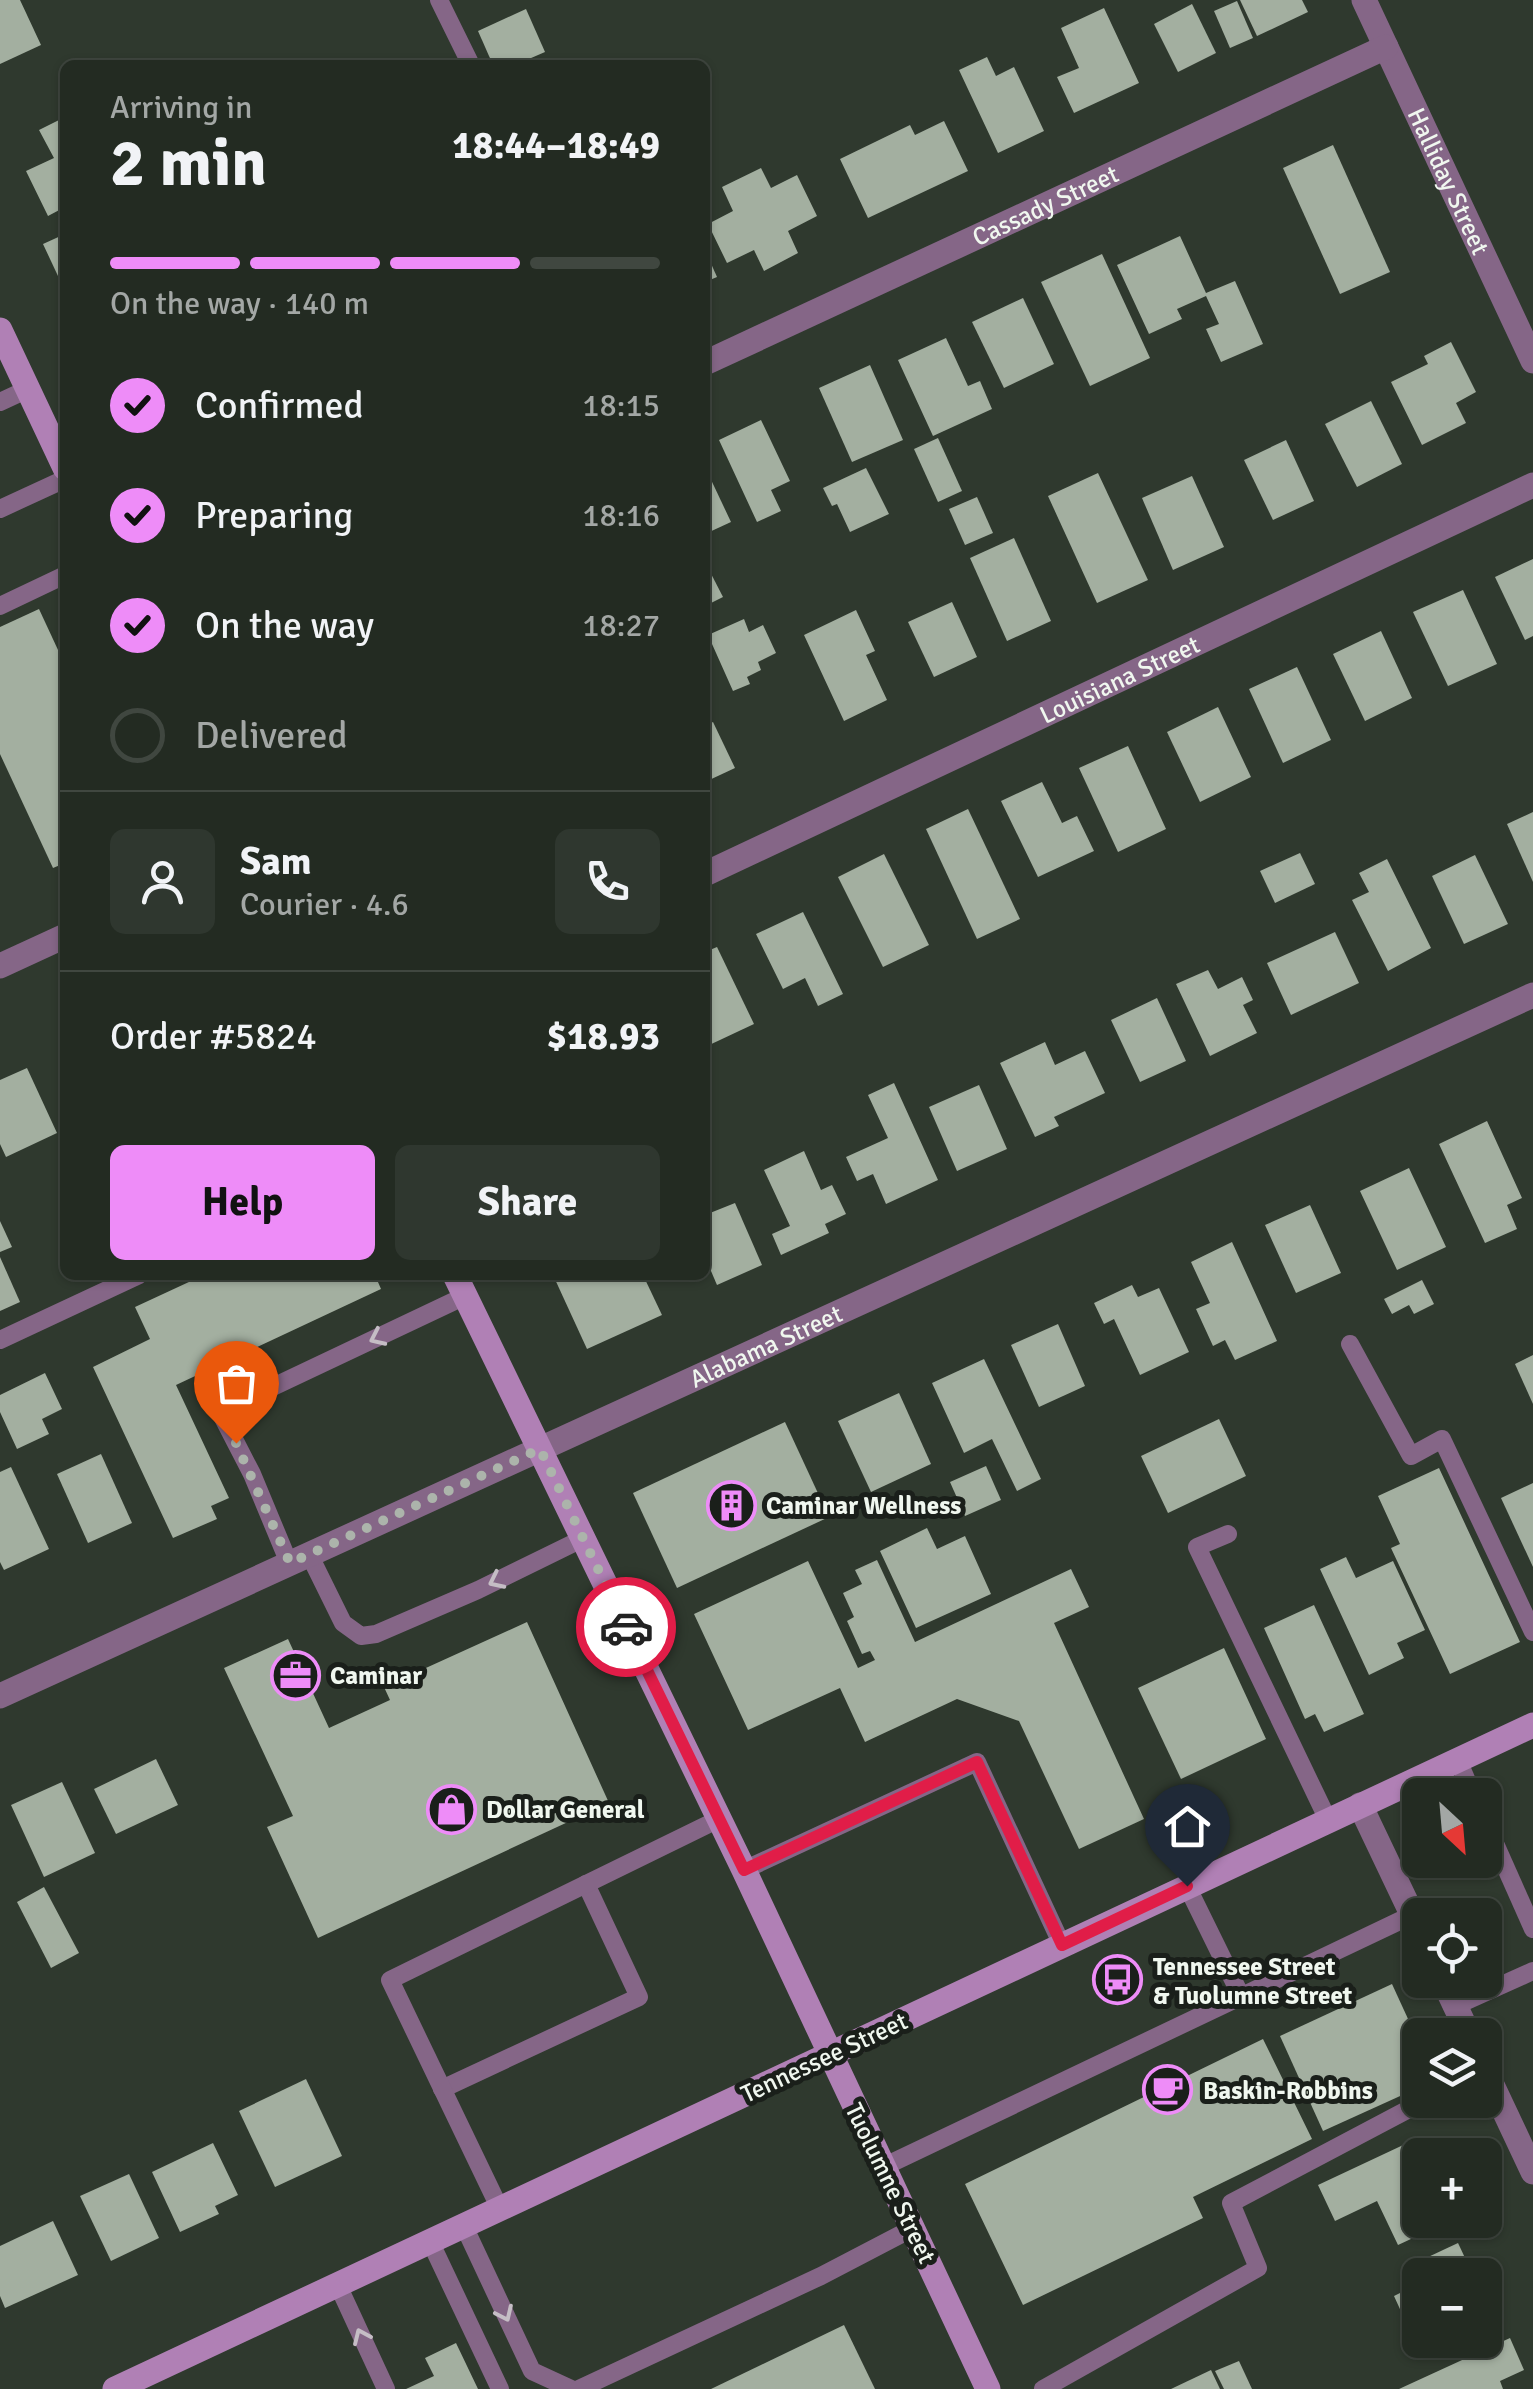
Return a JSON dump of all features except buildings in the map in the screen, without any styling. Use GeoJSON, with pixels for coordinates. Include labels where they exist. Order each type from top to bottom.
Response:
{"type":"FeatureCollection","features":[{"type":"Feature","properties":{"kind":"main road"},"geometry":{"type":"LineString","coordinates":[[0,330],[60,457]]}},
{"type":"Feature","properties":{"kind":"main road","name":"Tuolumne Street"},"geometry":{"type":"LineString","coordinates":[[460,1285],[744,1870],[988,2389]]}},
{"type":"Feature","properties":{"kind":"main road","name":"Tennessee Street"},"geometry":{"type":"LineString","coordinates":[[115,2389],[1533,1725]]}},
{"type":"Feature","properties":{"kind":"street","name":"Halliday Street"},"geometry":{"type":"LineString","coordinates":[[1364,0],[1533,361]]}},
{"type":"Feature","properties":{"kind":"street","name":"Cassady Street"},"geometry":{"type":"LineString","coordinates":[[710,361],[1386,47]]}},
{"type":"Feature","properties":{"kind":"street","name":"Louisiana Street"},"geometry":{"type":"LineString","coordinates":[[710,872],[1533,485]]}},
{"type":"Feature","properties":{"kind":"street"},"geometry":{"type":"LineString","coordinates":[[0,966],[60,938]]}},
{"type":"Feature","properties":{"kind":"street","name":"Alabama Street"},"geometry":{"type":"LineString","coordinates":[[0,1696],[1533,995]]}},
{"type":"Feature","properties":{"kind":"street"},"geometry":{"type":"LineString","coordinates":[[1360,1805],[1404,1898]]}},
{"type":"Feature","properties":{"kind":"street"},"geometry":{"type":"LineString","coordinates":[[1451,1998],[1460,2018]]}},
{"type":"Feature","properties":{"kind":"street"},"geometry":{"type":"LineString","coordinates":[[1502,2106],[1533,2172]]}},
{"type":"Feature","properties":{"kind":"lane"},"geometry":{"type":"LineString","coordinates":[[440,0],[469,60]]}},
{"type":"Feature","properties":{"kind":"lane"},"geometry":{"type":"LineString","coordinates":[[0,402],[28,388]]}},
{"type":"Feature","properties":{"kind":"lane"},"geometry":{"type":"LineString","coordinates":[[0,509],[60,481]]}},
{"type":"Feature","properties":{"kind":"lane"},"geometry":{"type":"LineString","coordinates":[[0,606],[60,578]]}},
{"type":"Feature","properties":{"kind":"lane"},"geometry":{"type":"LineString","coordinates":[[0,1340],[128,1280]]}},
{"type":"Feature","properties":{"kind":"lane"},"geometry":{"type":"LineString","coordinates":[[460,1285],[220,1412],[299,1558],[343,1623],[361,1636],[376,1634],[478,1590],[584,1538]]}},
{"type":"Feature","properties":{"kind":"lane"},"geometry":{"type":"LineString","coordinates":[[1350,1344],[1411,1456],[1442,1439],[1533,1632]]}},
{"type":"Feature","properties":{"kind":"lane"},"geometry":{"type":"LineString","coordinates":[[1228,1534],[1197,1548],[1328,1820]]}},
{"type":"Feature","properties":{"kind":"lane"},"geometry":{"type":"LineString","coordinates":[[1458,1760],[1466,1778]]}},
{"type":"Feature","properties":{"kind":"lane"},"geometry":{"type":"LineString","coordinates":[[744,1870],[977,1762],[1062,1945]]}},
{"type":"Feature","properties":{"kind":"lane"},"geometry":{"type":"LineString","coordinates":[[500,2208],[390,1980],[719,1820]]}},
{"type":"Feature","properties":{"kind":"lane"},"geometry":{"type":"LineString","coordinates":[[1502,1859],[1533,1929]]}},
{"type":"Feature","properties":{"kind":"lane"},"geometry":{"type":"LineString","coordinates":[[442,2089],[639,1997],[586,1884]]}},
{"type":"Feature","properties":{"kind":"lane"},"geometry":{"type":"LineString","coordinates":[[1187,1886],[1242,1996]]}},
{"type":"Feature","properties":{"kind":"lane"},"geometry":{"type":"LineString","coordinates":[[883,2167],[1242,1996],[1402,1929]]}},
{"type":"Feature","properties":{"kind":"lane"},"geometry":{"type":"LineString","coordinates":[[1455,2006],[1533,1971]]}},
{"type":"Feature","properties":{"kind":"lane"},"geometry":{"type":"LineString","coordinates":[[1043,2389],[1258,2268],[1232,2203],[1402,2113]]}},
{"type":"Feature","properties":{"kind":"lane"},"geometry":{"type":"LineString","coordinates":[[464,2226],[532,2372],[570,2389]]}},
{"type":"Feature","properties":{"kind":"lane"},"geometry":{"type":"LineString","coordinates":[[579,2389],[821,2276],[912,2228]]}},
{"type":"Feature","properties":{"kind":"lane"},"geometry":{"type":"LineString","coordinates":[[430,2240],[500,2389]]}},
{"type":"Feature","properties":{"kind":"lane"},"geometry":{"type":"LineString","coordinates":[[336,2283],[386,2389]]}},
{"type":"Feature","properties":{"kind":"way so far"},"geometry":{"type":"LineString","coordinates":[[236,1443],[290,1563],[540,1449],[626,1627]]}},
{"type":"Feature","properties":{"kind":"place","name":"Caminar Wellness"},"geometry":{"type":"Point","coordinates":[731,1505]}},
{"type":"Feature","properties":{"kind":"place","name":"Caminar"},"geometry":{"type":"Point","coordinates":[295,1675]}},
{"type":"Feature","properties":{"kind":"place","name":"Dollar General"},"geometry":{"type":"Point","coordinates":[451,1809]}},
{"type":"Feature","properties":{"kind":"place","name":"Tennessee Street & Tuolumne Street"},"geometry":{"type":"Point","coordinates":[1118,1980]}},
{"type":"Feature","properties":{"kind":"place","name":"Baskin-Robbins"},"geometry":{"type":"Point","coordinates":[1168,2090]}},
{"type":"Feature","properties":{"kind":"route"},"geometry":{"type":"LineString","coordinates":[[626,1627],[744,1870],[977,1762],[1062,1945],[1187,1886]]}}]}
